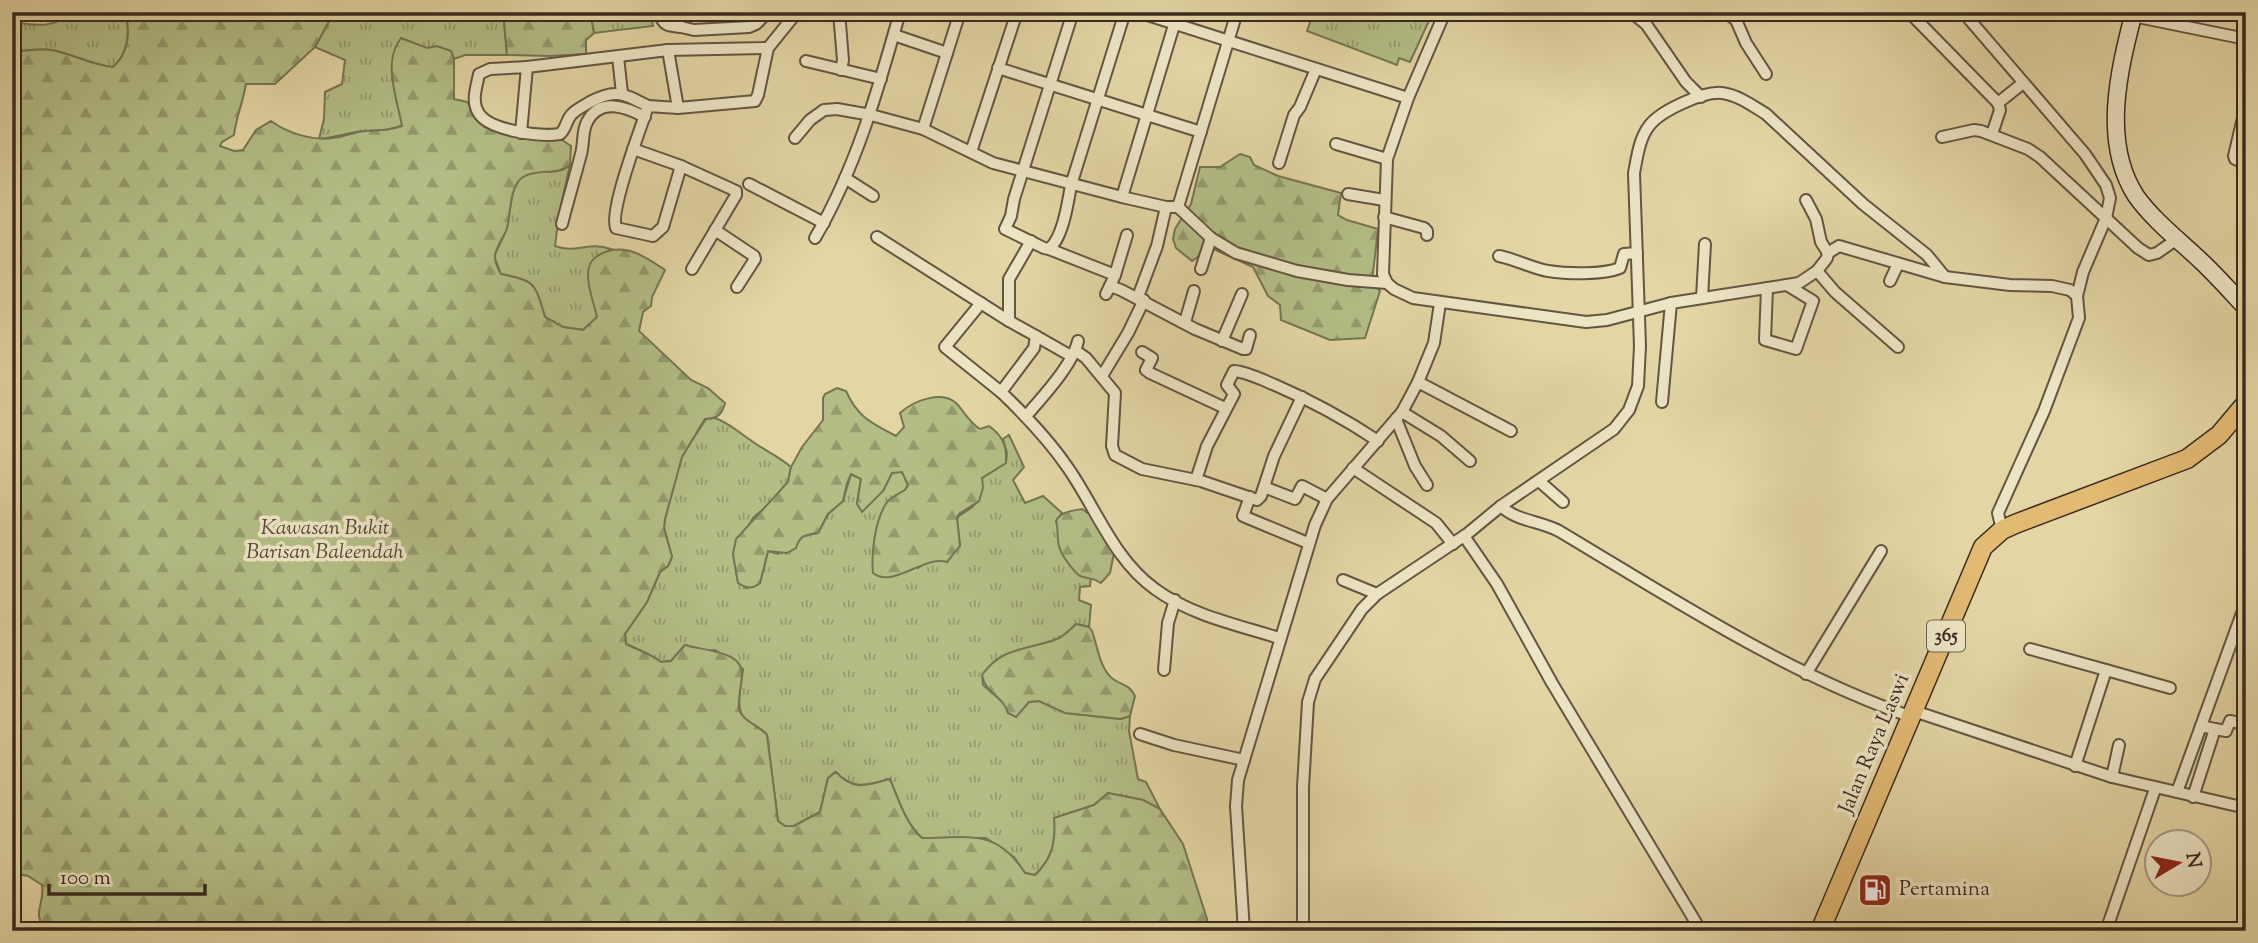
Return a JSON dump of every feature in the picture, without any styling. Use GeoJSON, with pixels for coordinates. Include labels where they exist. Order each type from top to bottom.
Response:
{"type":"FeatureCollection","features":[{"type":"Feature","properties":{"kind":"main road"},"geometry":{"type":"LineString","coordinates":[[2134,14],[2120,61],[2117,96],[2116,131],[2122,159],[2138,199],[2245,304]]}},
{"type":"Feature","properties":{"kind":"main road","name":"Jalan Raya Laswi"},"geometry":{"type":"LineString","coordinates":[[1820,931],[1983,547],[1999,520],[2187,459],[2219,435],[2246,403]]}},
{"type":"Feature","properties":{"kind":"street"},"geometry":{"type":"LineString","coordinates":[[659,12],[667,26],[694,30],[749,27],[764,14]]}},
{"type":"Feature","properties":{"kind":"street"},"geometry":{"type":"LineString","coordinates":[[672,12],[681,27]]}},
{"type":"Feature","properties":{"kind":"street"},"geometry":{"type":"LineString","coordinates":[[562,224],[583,146],[586,123],[592,115],[610,105],[647,112],[755,101],[768,48],[797,12]]}},
{"type":"Feature","properties":{"kind":"street"},"geometry":{"type":"LineString","coordinates":[[839,12],[843,60],[841,70]]}},
{"type":"Feature","properties":{"kind":"street"},"geometry":{"type":"LineString","coordinates":[[815,238],[845,178],[871,115],[900,12]]}},
{"type":"Feature","properties":{"kind":"street"},"geometry":{"type":"LineString","coordinates":[[923,129],[960,12]]}},
{"type":"Feature","properties":{"kind":"street"},"geometry":{"type":"LineString","coordinates":[[971,152],[1017,12]]}},
{"type":"Feature","properties":{"kind":"street"},"geometry":{"type":"LineString","coordinates":[[1073,12],[1005,229],[1222,341],[1245,349],[1250,335]]}},
{"type":"Feature","properties":{"kind":"street"},"geometry":{"type":"LineString","coordinates":[[1048,249],[1055,244],[1067,210],[1071,185],[1125,12]]}},
{"type":"Feature","properties":{"kind":"street"},"geometry":{"type":"LineString","coordinates":[[1138,12],[1408,98]]}},
{"type":"Feature","properties":{"kind":"street"},"geometry":{"type":"LineString","coordinates":[[1122,197],[1178,12]]}},
{"type":"Feature","properties":{"kind":"street"},"geometry":{"type":"LineString","coordinates":[[1178,206],[1237,12]]}},
{"type":"Feature","properties":{"kind":"street"},"geometry":{"type":"LineString","coordinates":[[1444,12],[1408,98],[1387,159],[1383,274],[1394,289],[1413,298],[1575,321],[1607,320],[1671,303],[1799,283],[1817,271],[1828,253],[1839,247],[1945,277],[2010,285],[2052,286],[2070,290],[2077,296]]}},
{"type":"Feature","properties":{"kind":"street"},"geometry":{"type":"LineString","coordinates":[[1631,12],[1646,24],[1686,82],[1701,97]]}},
{"type":"Feature","properties":{"kind":"street"},"geometry":{"type":"LineString","coordinates":[[1725,12],[1736,20],[1746,43],[1766,74]]}},
{"type":"Feature","properties":{"kind":"street"},"geometry":{"type":"LineString","coordinates":[[1909,12],[1998,103],[2000,110],[1992,134]]}},
{"type":"Feature","properties":{"kind":"street"},"geometry":{"type":"LineString","coordinates":[[1963,12],[2100,174],[2110,198],[2106,218],[2083,272],[2077,296],[2079,317],[1999,520]]}},
{"type":"Feature","properties":{"kind":"street"},"geometry":{"type":"LineString","coordinates":[[2134,14],[2246,39]]}},
{"type":"Feature","properties":{"kind":"street"},"geometry":{"type":"LineString","coordinates":[[894,35],[947,52]]}},
{"type":"Feature","properties":{"kind":"street"},"geometry":{"type":"LineString","coordinates":[[647,112],[622,93],[604,95],[576,110],[569,117],[564,132],[560,134],[522,133],[485,120],[477,112],[475,96],[479,74],[500,68],[618,58],[668,50],[768,48]]}},
{"type":"Feature","properties":{"kind":"street"},"geometry":{"type":"LineString","coordinates":[[668,50],[678,108]]}},
{"type":"Feature","properties":{"kind":"street"},"geometry":{"type":"LineString","coordinates":[[618,58],[622,93]]}},
{"type":"Feature","properties":{"kind":"street"},"geometry":{"type":"LineString","coordinates":[[806,61],[881,79]]}},
{"type":"Feature","properties":{"kind":"street"},"geometry":{"type":"LineString","coordinates":[[522,133],[527,67]]}},
{"type":"Feature","properties":{"kind":"street"},"geometry":{"type":"LineString","coordinates":[[998,68],[1201,132]]}},
{"type":"Feature","properties":{"kind":"street"},"geometry":{"type":"LineString","coordinates":[[1279,163],[1294,115],[1316,69]]}},
{"type":"Feature","properties":{"kind":"street"},"geometry":{"type":"LineString","coordinates":[[1998,103],[2023,83]]}},
{"type":"Feature","properties":{"kind":"street"},"geometry":{"type":"LineString","coordinates":[[1303,931],[1303,787],[1308,702],[1315,679],[1362,610],[1377,594],[1453,544],[1501,506],[1614,429],[1629,410],[1638,386],[1631,314],[1637,253],[1634,173],[1640,145],[1648,127],[1661,114],[1710,94],[1723,93],[1748,102],[1766,114],[1863,204],[1927,255],[1945,277]]}},
{"type":"Feature","properties":{"kind":"street"},"geometry":{"type":"LineString","coordinates":[[2246,105],[2234,156],[2246,164]]}},
{"type":"Feature","properties":{"kind":"street"},"geometry":{"type":"LineString","coordinates":[[795,138],[810,120],[824,110],[837,109],[871,115],[923,129],[993,163],[1122,197],[1166,207],[1178,206],[1211,238],[1236,253],[1297,271],[1348,280],[1387,283]]}},
{"type":"Feature","properties":{"kind":"street"},"geometry":{"type":"LineString","coordinates":[[647,112],[633,149],[615,215],[616,228],[653,236],[659,232],[663,227],[681,166]]}},
{"type":"Feature","properties":{"kind":"street"},"geometry":{"type":"LineString","coordinates":[[1942,137],[1974,130],[1992,134],[2028,149],[2149,255],[2157,253],[2177,239]]}},
{"type":"Feature","properties":{"kind":"street"},"geometry":{"type":"LineString","coordinates":[[1336,144],[1387,159]]}},
{"type":"Feature","properties":{"kind":"street"},"geometry":{"type":"LineString","coordinates":[[633,149],[702,174],[736,191],[692,269]]}},
{"type":"Feature","properties":{"kind":"street"},"geometry":{"type":"LineString","coordinates":[[845,178],[873,196]]}},
{"type":"Feature","properties":{"kind":"street"},"geometry":{"type":"LineString","coordinates":[[749,184],[824,223]]}},
{"type":"Feature","properties":{"kind":"street"},"geometry":{"type":"LineString","coordinates":[[1348,194],[1384,200]]}},
{"type":"Feature","properties":{"kind":"street"},"geometry":{"type":"LineString","coordinates":[[1806,200],[1816,219],[1821,242],[1828,253]]}},
{"type":"Feature","properties":{"kind":"street"},"geometry":{"type":"LineString","coordinates":[[1102,376],[1128,332],[1141,299],[1166,207]]}},
{"type":"Feature","properties":{"kind":"street"},"geometry":{"type":"LineString","coordinates":[[1384,217],[1424,228],[1427,235]]}},
{"type":"Feature","properties":{"kind":"street"},"geometry":{"type":"LineString","coordinates":[[716,230],[754,256],[755,259],[737,287]]}},
{"type":"Feature","properties":{"kind":"street"},"geometry":{"type":"LineString","coordinates":[[1110,285],[1127,235]]}},
{"type":"Feature","properties":{"kind":"street"},"geometry":{"type":"LineString","coordinates":[[877,237],[1009,321],[1036,336],[1075,349],[1086,358],[1115,393],[1112,446],[1115,455],[1142,469],[1196,480],[1258,500],[1274,456],[1302,397]]}},
{"type":"Feature","properties":{"kind":"street"},"geometry":{"type":"LineString","coordinates":[[1201,269],[1211,238]]}},
{"type":"Feature","properties":{"kind":"street"},"geometry":{"type":"LineString","coordinates":[[1009,321],[1008,283],[1031,241]]}},
{"type":"Feature","properties":{"kind":"street"},"geometry":{"type":"LineString","coordinates":[[1702,298],[1705,244]]}},
{"type":"Feature","properties":{"kind":"street"},"geometry":{"type":"LineString","coordinates":[[1499,256],[1546,271],[1591,274],[1616,270],[1620,268],[1625,254],[1637,253]]}},
{"type":"Feature","properties":{"kind":"street"},"geometry":{"type":"LineString","coordinates":[[1890,281],[1898,264]]}},
{"type":"Feature","properties":{"kind":"street"},"geometry":{"type":"LineString","coordinates":[[1817,271],[1835,292],[1898,347]]}},
{"type":"Feature","properties":{"kind":"street"},"geometry":{"type":"LineString","coordinates":[[1768,288],[1765,340],[1796,349],[1813,301],[1787,285]]}},
{"type":"Feature","properties":{"kind":"street"},"geometry":{"type":"LineString","coordinates":[[1185,322],[1194,291]]}},
{"type":"Feature","properties":{"kind":"street"},"geometry":{"type":"LineString","coordinates":[[1222,341],[1242,294]]}},
{"type":"Feature","properties":{"kind":"street"},"geometry":{"type":"LineString","coordinates":[[981,303],[945,347],[1026,415],[1067,467],[1122,556],[1140,577],[1175,600],[1223,620],[1279,638]]}},
{"type":"Feature","properties":{"kind":"street"},"geometry":{"type":"LineString","coordinates":[[1244,931],[1236,806],[1238,780],[1268,686],[1279,638],[1308,543],[1327,499],[1396,419],[1418,382],[1434,343],[1440,303]]}},
{"type":"Feature","properties":{"kind":"street"},"geometry":{"type":"LineString","coordinates":[[1662,402],[1671,303]]}},
{"type":"Feature","properties":{"kind":"street"},"geometry":{"type":"LineString","coordinates":[[1001,392],[1037,344],[1036,336]]}},
{"type":"Feature","properties":{"kind":"street"},"geometry":{"type":"LineString","coordinates":[[1026,415],[1075,349]]}},
{"type":"Feature","properties":{"kind":"street"},"geometry":{"type":"LineString","coordinates":[[1142,352],[1152,358],[1146,370],[1150,373],[1225,408]]}},
{"type":"Feature","properties":{"kind":"street"},"geometry":{"type":"LineString","coordinates":[[1196,480],[1207,446],[1234,393],[1227,385],[1234,371],[1262,379],[1302,397],[1352,423],[1378,441]]}},
{"type":"Feature","properties":{"kind":"street"},"geometry":{"type":"LineString","coordinates":[[1418,382],[1511,431]]}},
{"type":"Feature","properties":{"kind":"street"},"geometry":{"type":"LineString","coordinates":[[1396,419],[1446,439],[1470,461]]}},
{"type":"Feature","properties":{"kind":"street"},"geometry":{"type":"LineString","coordinates":[[1396,419],[1415,466],[1427,485]]}},
{"type":"Feature","properties":{"kind":"street"},"geometry":{"type":"LineString","coordinates":[[1353,468],[1436,523],[1453,544]]}},
{"type":"Feature","properties":{"kind":"street"},"geometry":{"type":"LineString","coordinates":[[1539,481],[1563,502]]}},
{"type":"Feature","properties":{"kind":"street"},"geometry":{"type":"LineString","coordinates":[[1264,486],[1295,499],[1301,486],[1327,499]]}},
{"type":"Feature","properties":{"kind":"street"},"geometry":{"type":"LineString","coordinates":[[1250,497],[1243,516],[1308,543]]}},
{"type":"Feature","properties":{"kind":"street"},"geometry":{"type":"LineString","coordinates":[[1501,506],[1512,515],[1548,525],[1720,628],[1808,676],[1912,717],[2155,789],[2246,808]]}},
{"type":"Feature","properties":{"kind":"street"},"geometry":{"type":"LineString","coordinates":[[1464,536],[1497,584],[1552,683],[1701,931]]}},
{"type":"Feature","properties":{"kind":"street"},"geometry":{"type":"LineString","coordinates":[[1808,676],[1881,551]]}},
{"type":"Feature","properties":{"kind":"street"},"geometry":{"type":"LineString","coordinates":[[1343,580],[1377,594]]}},
{"type":"Feature","properties":{"kind":"street"},"geometry":{"type":"LineString","coordinates":[[1164,670],[1168,623],[1175,600]]}},
{"type":"Feature","properties":{"kind":"street"},"geometry":{"type":"LineString","coordinates":[[2177,792],[2245,605]]}},
{"type":"Feature","properties":{"kind":"street"},"geometry":{"type":"LineString","coordinates":[[2030,649],[2170,688]]}},
{"type":"Feature","properties":{"kind":"street"},"geometry":{"type":"LineString","coordinates":[[2075,766],[2106,670]]}},
{"type":"Feature","properties":{"kind":"street"},"geometry":{"type":"LineString","coordinates":[[2201,726],[2226,731],[2230,721],[2246,724]]}},
{"type":"Feature","properties":{"kind":"street"},"geometry":{"type":"LineString","coordinates":[[2193,797],[2215,729]]}},
{"type":"Feature","properties":{"kind":"street"},"geometry":{"type":"LineString","coordinates":[[1140,734],[1174,745],[1244,760]]}},
{"type":"Feature","properties":{"kind":"street"},"geometry":{"type":"LineString","coordinates":[[2112,777],[2119,745]]}},
{"type":"Feature","properties":{"kind":"street"},"geometry":{"type":"LineString","coordinates":[[2106,931],[2155,789]]}},
{"type":"Feature","properties":{"kind":"green space"},"geometry":{"type":"Polygon","coordinates":[[[76,12],[125,12],[127,42],[122,56],[113,67],[52,50],[12,52],[12,22],[53,23],[76,12]]]}},
{"type":"Feature","properties":{"kind":"green space","name":"Kawasan Bukit Barisan Baleendah"},"geometry":{"type":"Polygon","coordinates":[[[125,12],[334,12],[315,47],[275,84],[246,84],[234,135],[220,146],[234,151],[243,150],[256,130],[271,121],[300,135],[325,139],[402,126],[392,80],[392,58],[401,38],[427,48],[437,46],[451,51],[454,59],[454,99],[467,102],[484,127],[522,138],[562,140],[571,146],[570,165],[559,170],[529,174],[518,181],[513,193],[507,228],[496,251],[496,264],[501,274],[522,279],[532,285],[545,317],[563,327],[583,330],[597,317],[588,273],[590,263],[597,256],[617,249],[625,250],[641,255],[665,270],[652,297],[651,306],[643,312],[639,331],[691,380],[708,388],[725,403],[719,415],[705,419],[682,457],[664,528],[672,557],[668,566],[660,572],[647,602],[625,634],[626,644],[661,662],[671,661],[685,645],[721,653],[736,661],[741,667],[742,676],[739,709],[744,717],[767,735],[778,821],[785,826],[794,826],[820,812],[828,778],[836,772],[855,785],[868,785],[890,779],[907,818],[922,838],[968,837],[992,842],[1014,859],[1025,873],[1035,875],[1052,850],[1054,818],[1094,805],[1108,793],[1143,800],[1160,809],[1183,844],[1207,919],[1207,931],[46,931],[39,918],[42,885],[28,876],[12,873],[12,52],[52,50],[113,67],[122,56],[127,42],[125,12]]]}},
{"type":"Feature","properties":{"kind":"green space"},"geometry":{"type":"Polygon","coordinates":[[[334,12],[498,12],[504,21],[507,55],[465,55],[454,59],[451,51],[437,47],[427,48],[396,100],[403,125],[387,130],[319,139],[324,119],[325,92],[342,84],[345,60],[315,47],[334,12]]]}},
{"type":"Feature","properties":{"kind":"green space"},"geometry":{"type":"Polygon","coordinates":[[[498,12],[590,12],[594,33],[586,40],[586,54],[507,55],[504,21],[498,12]]]}},
{"type":"Feature","properties":{"kind":"green space"},"geometry":{"type":"Polygon","coordinates":[[[590,12],[650,12],[653,26],[594,33],[590,12]]]}},
{"type":"Feature","properties":{"kind":"green space"},"geometry":{"type":"Polygon","coordinates":[[[1314,12],[1433,12],[1410,62],[1399,58],[1397,65],[1307,31],[1314,12]]]}},
{"type":"Feature","properties":{"kind":"green space"},"geometry":{"type":"Polygon","coordinates":[[[1240,154],[1250,157],[1254,165],[1278,176],[1341,193],[1338,215],[1378,229],[1372,282],[1380,291],[1365,338],[1330,340],[1281,320],[1280,305],[1268,296],[1253,267],[1211,248],[1192,261],[1176,248],[1173,239],[1175,229],[1191,204],[1200,167],[1220,167],[1240,154]]]}},
{"type":"Feature","properties":{"kind":"green space"},"geometry":{"type":"Polygon","coordinates":[[[570,165],[555,246],[570,249],[596,246],[611,249],[595,258],[588,275],[597,317],[583,330],[563,327],[545,317],[532,285],[522,279],[501,274],[494,256],[506,230],[514,191],[521,178],[527,174],[560,170],[570,165]]]}},
{"type":"Feature","properties":{"kind":"green space"},"geometry":{"type":"Polygon","coordinates":[[[837,388],[846,391],[866,419],[896,436],[904,427],[900,413],[906,409],[928,398],[944,397],[951,400],[980,429],[989,426],[998,434],[1005,446],[1006,463],[982,478],[983,488],[979,501],[959,514],[957,518],[960,546],[947,562],[929,563],[890,577],[873,573],[873,546],[879,518],[887,502],[908,485],[902,472],[892,473],[883,491],[862,512],[857,504],[861,479],[851,474],[843,501],[828,514],[818,533],[804,536],[796,548],[787,553],[768,551],[760,583],[749,588],[744,586],[738,583],[733,554],[736,539],[788,482],[791,467],[802,447],[823,420],[825,394],[837,388]]]}},
{"type":"Feature","properties":{"kind":"green space"},"geometry":{"type":"Polygon","coordinates":[[[715,418],[791,467],[788,482],[753,518],[733,554],[738,582],[746,588],[760,583],[768,551],[778,554],[802,536],[818,533],[828,514],[843,501],[851,474],[861,479],[857,503],[883,491],[892,473],[902,471],[908,485],[888,501],[918,568],[929,561],[942,561],[960,546],[957,518],[977,501],[982,478],[1006,463],[1007,453],[1003,439],[1009,435],[1024,467],[1013,480],[1025,503],[1043,496],[1062,513],[1056,521],[1058,540],[1081,576],[1091,577],[1090,586],[1080,587],[1079,600],[1091,605],[1089,627],[1076,624],[1053,641],[1001,657],[982,675],[983,685],[1005,704],[1008,713],[1029,702],[1039,701],[1066,713],[1120,719],[1130,716],[1129,731],[1138,779],[1146,782],[1160,809],[1143,800],[1108,793],[1094,805],[1055,818],[1052,850],[1035,875],[1025,873],[1014,857],[986,838],[922,838],[907,818],[890,779],[861,785],[849,782],[835,772],[828,778],[820,812],[794,826],[785,826],[778,821],[767,735],[745,719],[740,709],[743,669],[715,650],[705,651],[685,645],[671,661],[661,662],[626,644],[625,634],[647,602],[660,572],[668,566],[672,557],[664,528],[681,457],[706,419],[715,418]]]}},
{"type":"Feature","properties":{"kind":"green space"},"geometry":{"type":"Polygon","coordinates":[[[1082,509],[1092,516],[1116,543],[1110,573],[1101,583],[1080,576],[1066,560],[1059,546],[1056,521],[1064,513],[1082,509]]]}},
{"type":"Feature","properties":{"kind":"green space"},"geometry":{"type":"Polygon","coordinates":[[[1076,624],[1089,627],[1105,670],[1113,679],[1133,692],[1135,696],[1130,716],[1121,719],[1065,713],[1039,701],[1029,702],[1016,717],[1008,713],[982,675],[999,658],[1059,638],[1076,624]]]}},
{"type":"Feature","properties":{"kind":"place","name":"Pertamina"},"geometry":{"type":"Point","coordinates":[1875,890]}}]}
